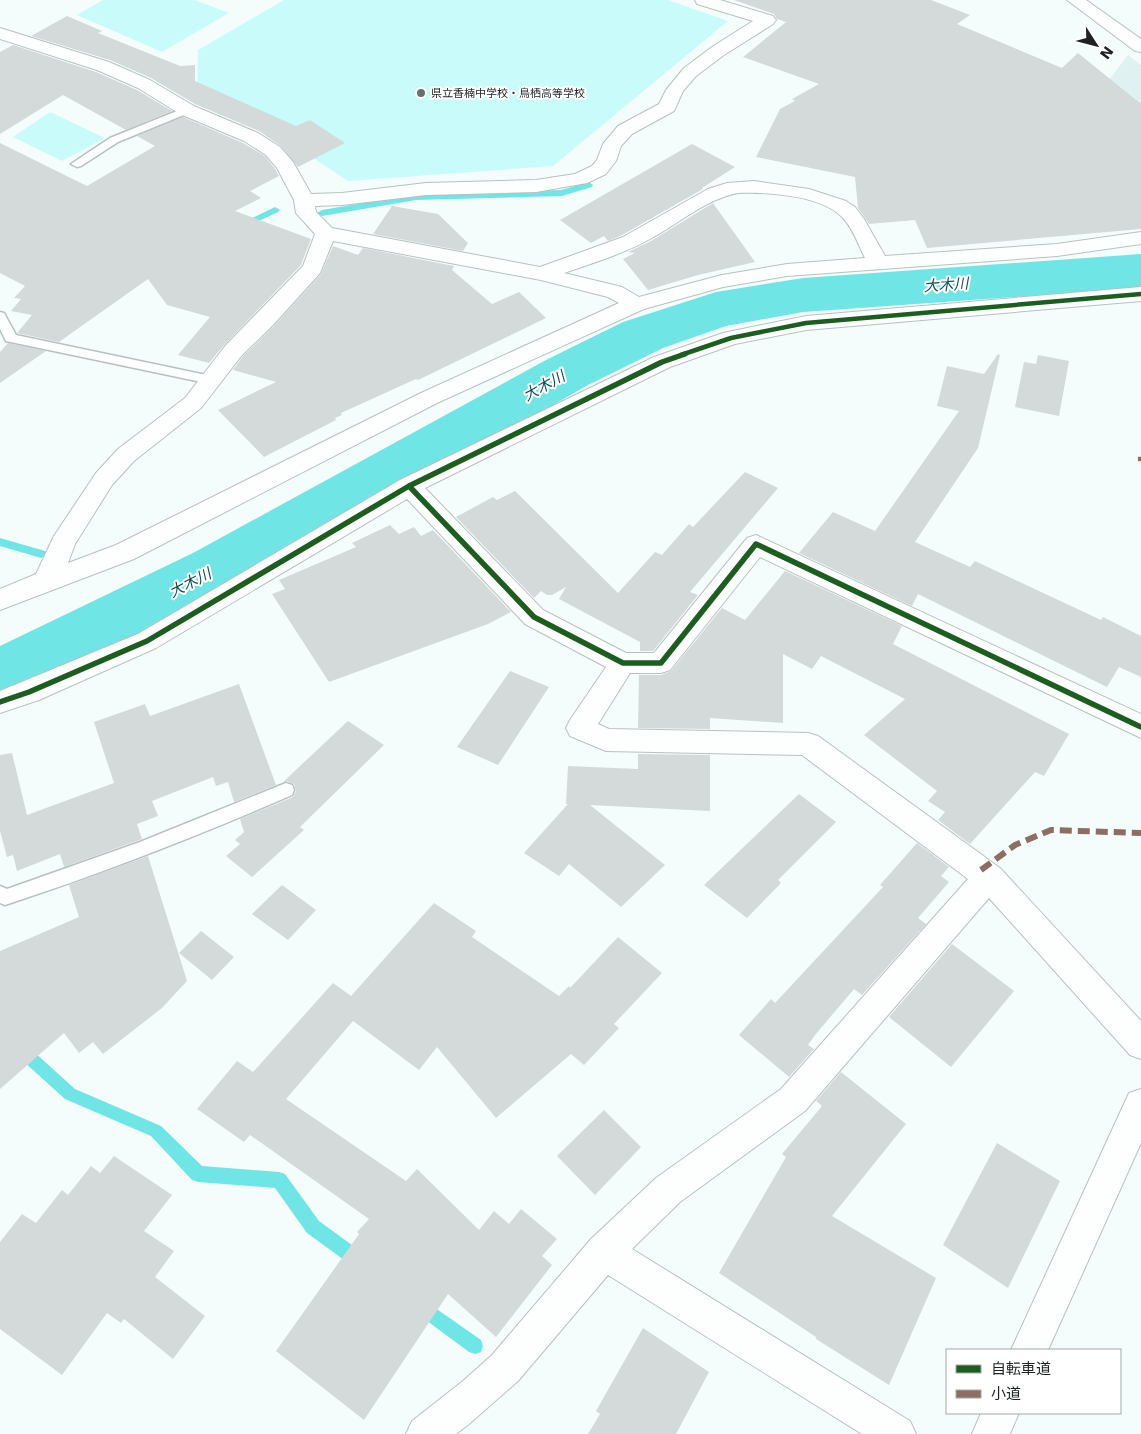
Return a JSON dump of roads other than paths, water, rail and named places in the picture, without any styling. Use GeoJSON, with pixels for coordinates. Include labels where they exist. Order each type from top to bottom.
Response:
{"type":"FeatureCollection","features":[{"type":"Feature","properties":{"kind":"street"},"geometry":{"type":"LineString","coordinates":[[304,200],[342,199],[426,189],[536,186],[580,179],[599,170],[606,161],[612,144],[625,130],[667,107],[675,90],[690,72],[718,51],[767,20],[703,0]]}},
{"type":"Feature","properties":{"kind":"street"},"geometry":{"type":"LineString","coordinates":[[1075,0],[1141,46]]}},
{"type":"Feature","properties":{"kind":"street"},"geometry":{"type":"LineString","coordinates":[[0,33],[102,66],[144,84],[187,110],[251,137],[273,151],[286,166],[304,200],[306,213],[325,233],[541,274],[615,292],[636,304]]}},
{"type":"Feature","properties":{"kind":"street"},"geometry":{"type":"LineString","coordinates":[[541,274],[631,241],[728,188],[752,186],[790,190],[822,198],[846,209],[856,220],[878,264]]}},
{"type":"Feature","properties":{"kind":"street"},"geometry":{"type":"LineString","coordinates":[[45,581],[53,568],[63,542],[104,479],[126,455],[193,403],[234,350],[265,320],[313,268],[325,233]]}},
{"type":"Feature","properties":{"kind":"street"},"geometry":{"type":"LineString","coordinates":[[0,600],[45,581],[125,552],[429,398],[636,304],[722,281],[768,273],[1057,250],[1141,238]]}},
{"type":"Feature","properties":{"kind":"street"},"geometry":{"type":"LineString","coordinates":[[0,702],[29,692],[148,641],[409,486],[662,362],[731,338],[806,323],[1141,294]]}},
{"type":"Feature","properties":{"kind":"street"},"geometry":{"type":"LineString","coordinates":[[409,486],[534,617],[623,663],[661,663],[756,544],[1141,727]]}},
{"type":"Feature","properties":{"kind":"street"},"geometry":{"type":"LineString","coordinates":[[623,663],[580,728],[606,740],[808,744],[990,877],[1141,1044]]}},
{"type":"Feature","properties":{"kind":"street"},"geometry":{"type":"LineString","coordinates":[[425,1434],[458,1409],[503,1369],[553,1314],[604,1252],[668,1190],[793,1100],[990,877]]}},
{"type":"Feature","properties":{"kind":"street"},"geometry":{"type":"LineString","coordinates":[[1029,1349],[1141,1105]]}},
{"type":"Feature","properties":{"kind":"street"},"geometry":{"type":"LineString","coordinates":[[604,1252],[897,1434]]}},
{"type":"Feature","properties":{"kind":"street"},"geometry":{"type":"LineString","coordinates":[[991,1434],[1000,1414]]}},
{"type":"Feature","properties":{"kind":"lane"},"geometry":{"type":"LineString","coordinates":[[77,164],[114,140],[187,110]]}},
{"type":"Feature","properties":{"kind":"lane"},"geometry":{"type":"LineString","coordinates":[[0,316],[11,338],[211,380]]}},
{"type":"Feature","properties":{"kind":"lane"},"geometry":{"type":"LineString","coordinates":[[0,894],[5,897],[42,886],[202,826],[286,790]]}},
{"type":"Feature","properties":{"kind":"waterway"},"geometry":{"type":"LineString","coordinates":[[322,213],[416,197],[562,193],[589,185]]}},
{"type":"Feature","properties":{"kind":"waterway"},"geometry":{"type":"LineString","coordinates":[[241,226],[275,210]]}},
{"type":"Feature","properties":{"kind":"waterway","name":"大木川"},"geometry":{"type":"LineString","coordinates":[[0,674],[32,662],[216,570],[566,373],[643,335],[716,310],[803,295],[1141,271]]}},
{"type":"Feature","properties":{"kind":"waterway"},"geometry":{"type":"LineString","coordinates":[[0,542],[41,554]]}},
{"type":"Feature","properties":{"kind":"waterway"},"geometry":{"type":"LineString","coordinates":[[24,1048],[28,1056],[70,1094],[156,1131],[198,1174],[279,1180],[313,1227],[361,1262]]}},
{"type":"Feature","properties":{"kind":"waterway"},"geometry":{"type":"LineString","coordinates":[[421,1306],[475,1346]]}},
{"type":"Feature","properties":{"kind":"place","name":"県立香楠中学校・鳥栖高等学校"},"geometry":{"type":"Point","coordinates":[421,93]}}]}
